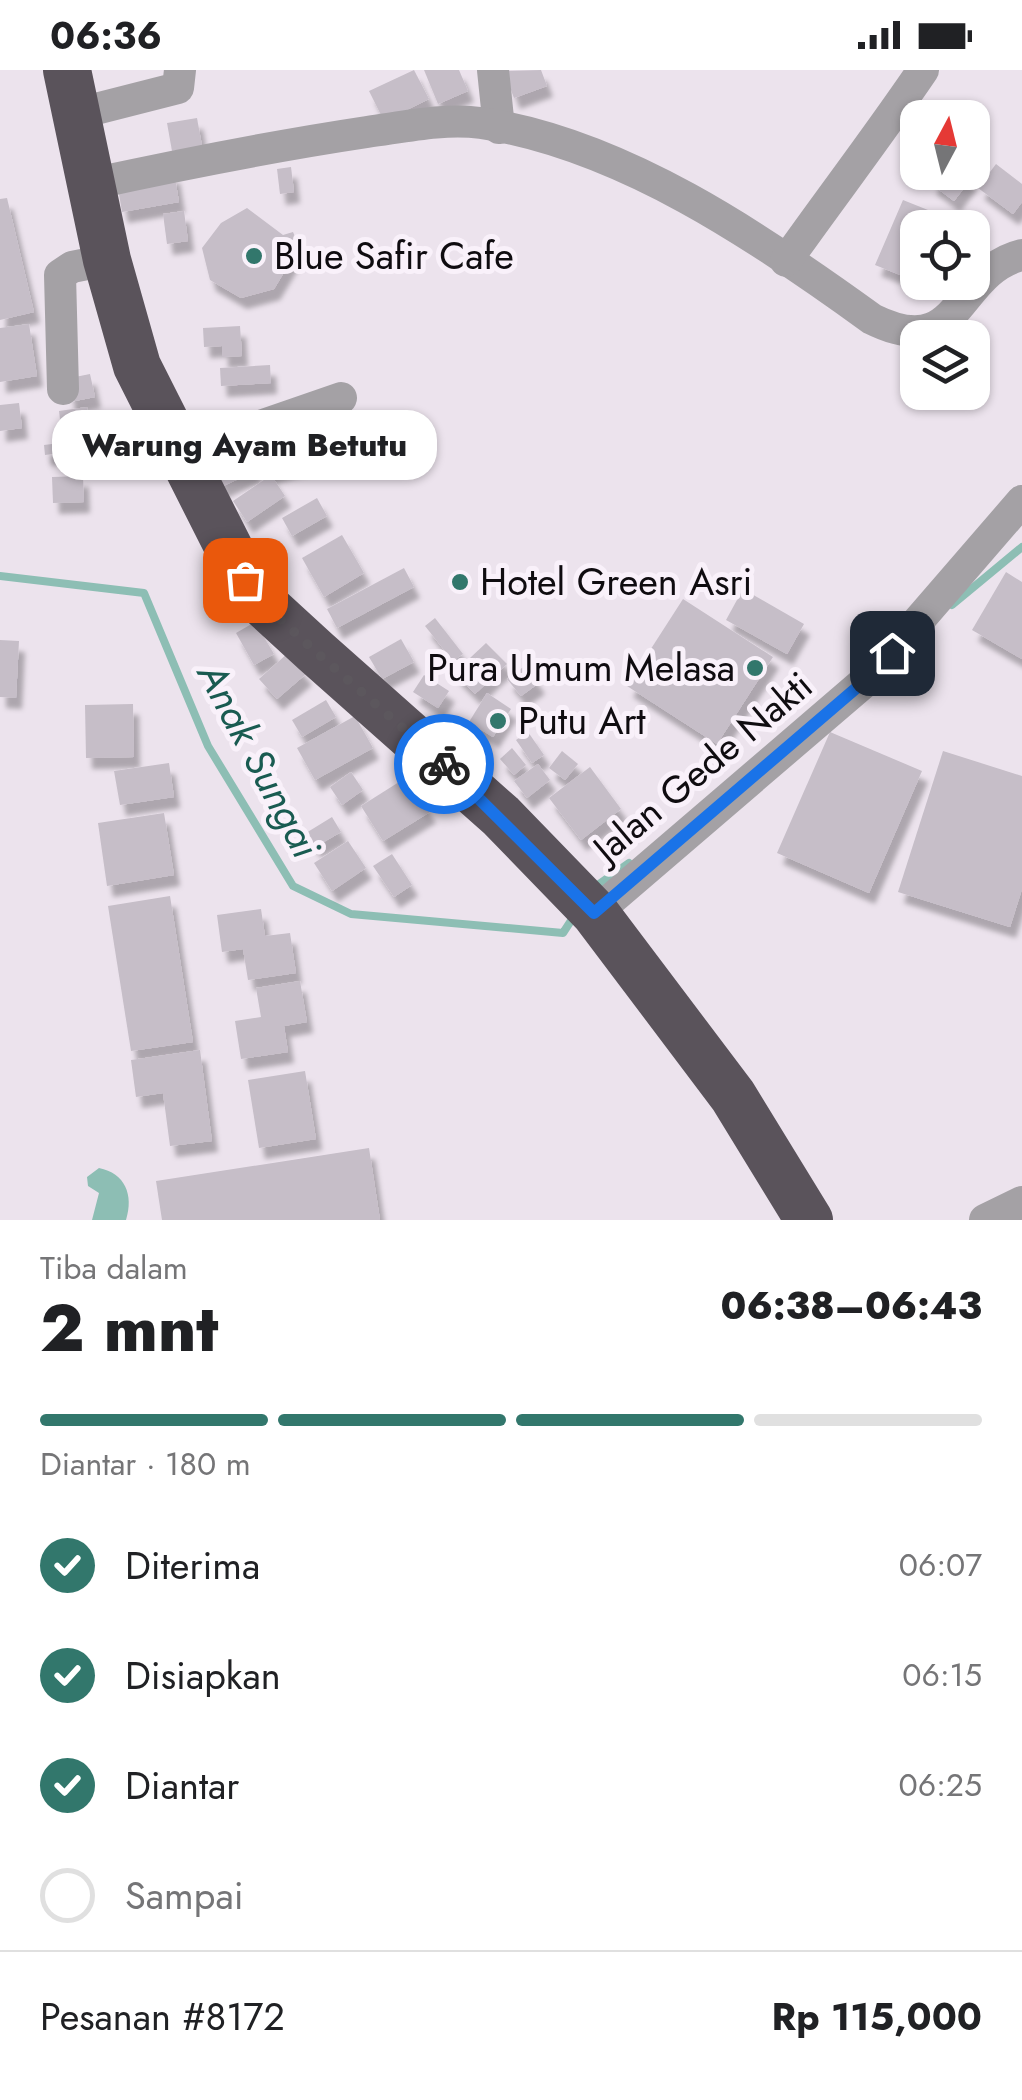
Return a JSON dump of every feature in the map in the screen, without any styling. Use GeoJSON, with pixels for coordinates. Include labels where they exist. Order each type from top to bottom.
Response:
{"type":"FeatureCollection","features":[{"type":"Feature","properties":{"kind":"highway"},"geometry":{"type":"LineString","coordinates":[[72,92],[107,260],[137,366],[256,597],[480,795],[583,901],[723,1082],[809,1220]]}},
{"type":"Feature","properties":{"kind":"street"},"geometry":{"type":"LineString","coordinates":[[72,92],[178,88],[180,70]]}},
{"type":"Feature","properties":{"kind":"street"},"geometry":{"type":"LineString","coordinates":[[493,70],[500,128]]}},
{"type":"Feature","properties":{"kind":"street"},"geometry":{"type":"LineString","coordinates":[[786,261],[866,156],[876,133],[923,70]]}},
{"type":"Feature","properties":{"kind":"street"},"geometry":{"type":"LineString","coordinates":[[91,184],[249,149],[461,122],[500,128],[604,159],[664,184],[872,319],[916,334],[941,323],[975,287],[1022,255]]}},
{"type":"Feature","properties":{"kind":"street"},"geometry":{"type":"LineString","coordinates":[[63,389],[60,275],[72,267],[107,260]]}},
{"type":"Feature","properties":{"kind":"street"},"geometry":{"type":"LineString","coordinates":[[179,454],[341,398]]}},
{"type":"Feature","properties":{"kind":"street","name":"Jalan Gede Nakti"},"geometry":{"type":"LineString","coordinates":[[583,901],[868,678],[1022,501]]}},
{"type":"Feature","properties":{"kind":"street"},"geometry":{"type":"LineString","coordinates":[[984,1220],[1022,1202]]}},
{"type":"Feature","properties":{"kind":"shaded area"},"geometry":{"type":"Polygon","coordinates":[[[99,1168],[115,1175],[125,1186],[129,1202],[126,1220],[92,1220],[99,1193],[88,1186],[87,1177],[99,1168]]]}},
{"type":"Feature","properties":{"kind":"building"},"geometry":{"type":"Polygon","coordinates":[[[414,70],[429,99],[384,121],[369,91],[414,70]]]}},
{"type":"Feature","properties":{"kind":"building"},"geometry":{"type":"Polygon","coordinates":[[[424,70],[459,70],[468,91],[438,104],[424,70]]]}},
{"type":"Feature","properties":{"kind":"building"},"geometry":{"type":"Polygon","coordinates":[[[541,70],[547,86],[514,98],[504,71],[541,70]]]}},
{"type":"Feature","properties":{"kind":"building"},"geometry":{"type":"Polygon","coordinates":[[[197,118],[202,146],[172,151],[167,123],[197,118]]]}},
{"type":"Feature","properties":{"kind":"building"},"geometry":{"type":"Polygon","coordinates":[[[996,164],[1022,184],[1022,202],[1013,214],[981,190],[990,190],[990,172],[996,164]]]}},
{"type":"Feature","properties":{"kind":"building"},"geometry":{"type":"Polygon","coordinates":[[[291,167],[294,192],[280,194],[277,169],[291,167]]]}},
{"type":"Feature","properties":{"kind":"building"},"geometry":{"type":"Polygon","coordinates":[[[174,172],[179,202],[122,212],[117,182],[174,172]]]}},
{"type":"Feature","properties":{"kind":"building"},"geometry":{"type":"Polygon","coordinates":[[[939,190],[962,190],[954,201],[939,190]]]}},
{"type":"Feature","properties":{"kind":"building"},"geometry":{"type":"Polygon","coordinates":[[[7,198],[34,312],[0,320],[0,199],[7,198]]]}},
{"type":"Feature","properties":{"kind":"building"},"geometry":{"type":"Polygon","coordinates":[[[903,200],[928,210],[900,210],[900,275],[875,265],[903,200]]]}},
{"type":"Feature","properties":{"kind":"building"},"geometry":{"type":"Polygon","coordinates":[[[247,208],[283,235],[293,232],[303,255],[292,259],[274,289],[241,298],[210,280],[202,248],[221,223],[247,208]]]}},
{"type":"Feature","properties":{"kind":"building"},"geometry":{"type":"Polygon","coordinates":[[[184,211],[188,241],[167,244],[163,214],[184,211]]]}},
{"type":"Feature","properties":{"kind":"building"},"geometry":{"type":"Polygon","coordinates":[[[29,324],[37,376],[0,382],[0,328],[29,324]]]}},
{"type":"Feature","properties":{"kind":"building"},"geometry":{"type":"Polygon","coordinates":[[[240,326],[242,356],[222,357],[222,346],[204,347],[203,328],[240,326]]]}},
{"type":"Feature","properties":{"kind":"building"},"geometry":{"type":"Polygon","coordinates":[[[270,365],[271,383],[221,386],[220,368],[270,365]]]}},
{"type":"Feature","properties":{"kind":"building"},"geometry":{"type":"Polygon","coordinates":[[[90,374],[95,397],[70,402],[65,379],[90,374]]]}},
{"type":"Feature","properties":{"kind":"building"},"geometry":{"type":"Polygon","coordinates":[[[19,403],[22,428],[0,431],[0,405],[19,403]]]}},
{"type":"Feature","properties":{"kind":"building"},"geometry":{"type":"Polygon","coordinates":[[[87,407],[89,424],[61,428],[59,411],[87,407]]]}},
{"type":"Feature","properties":{"kind":"building"},"geometry":{"type":"Polygon","coordinates":[[[297,427],[307,463],[266,474],[256,439],[297,427]]]}},
{"type":"Feature","properties":{"kind":"building"},"geometry":{"type":"Polygon","coordinates":[[[76,441],[77,451],[45,455],[44,445],[76,441]]]}},
{"type":"Feature","properties":{"kind":"building"},"geometry":{"type":"Polygon","coordinates":[[[249,454],[256,471],[221,487],[213,469],[249,454]]]}},
{"type":"Feature","properties":{"kind":"building"},"geometry":{"type":"Polygon","coordinates":[[[271,475],[285,496],[247,522],[233,501],[271,475]]]}},
{"type":"Feature","properties":{"kind":"building"},"geometry":{"type":"Polygon","coordinates":[[[83,476],[84,502],[53,503],[52,477],[83,476]]]}},
{"type":"Feature","properties":{"kind":"building"},"geometry":{"type":"Polygon","coordinates":[[[317,498],[327,516],[292,536],[282,518],[317,498]]]}},
{"type":"Feature","properties":{"kind":"building"},"geometry":{"type":"Polygon","coordinates":[[[342,535],[364,573],[324,597],[302,558],[342,535]]]}},
{"type":"Feature","properties":{"kind":"building"},"geometry":{"type":"Polygon","coordinates":[[[404,568],[414,587],[337,628],[327,609],[404,568]]]}},
{"type":"Feature","properties":{"kind":"building"},"geometry":{"type":"Polygon","coordinates":[[[1006,572],[1022,582],[1022,659],[972,630],[1006,572]]]}},
{"type":"Feature","properties":{"kind":"building"},"geometry":{"type":"Polygon","coordinates":[[[743,589],[804,624],[787,654],[726,620],[743,589]]]}},
{"type":"Feature","properties":{"kind":"building"},"geometry":{"type":"Polygon","coordinates":[[[683,599],[773,657],[717,744],[627,686],[683,599]]]}},
{"type":"Feature","properties":{"kind":"building"},"geometry":{"type":"Polygon","coordinates":[[[435,618],[463,654],[453,661],[425,626],[435,618]]]}},
{"type":"Feature","properties":{"kind":"building"},"geometry":{"type":"Polygon","coordinates":[[[255,622],[274,654],[254,665],[236,633],[255,622]]]}},
{"type":"Feature","properties":{"kind":"building"},"geometry":{"type":"Polygon","coordinates":[[[401,639],[414,662],[382,679],[369,657],[401,639]]]}},
{"type":"Feature","properties":{"kind":"building"},"geometry":{"type":"Polygon","coordinates":[[[0,640],[19,641],[16,698],[0,697],[0,640]]]}},
{"type":"Feature","properties":{"kind":"building"},"geometry":{"type":"Polygon","coordinates":[[[486,643],[507,664],[475,694],[454,673],[486,643]]]}},
{"type":"Feature","properties":{"kind":"building"},"geometry":{"type":"Polygon","coordinates":[[[288,653],[306,674],[277,699],[259,679],[288,653]]]}},
{"type":"Feature","properties":{"kind":"building"},"geometry":{"type":"Polygon","coordinates":[[[526,665],[539,683],[521,696],[507,679],[526,665]]]}},
{"type":"Feature","properties":{"kind":"building"},"geometry":{"type":"Polygon","coordinates":[[[424,675],[449,691],[438,708],[413,692],[424,675]]]}},
{"type":"Feature","properties":{"kind":"building"},"geometry":{"type":"Polygon","coordinates":[[[487,693],[511,709],[493,737],[469,722],[487,693]]]}},
{"type":"Feature","properties":{"kind":"building"},"geometry":{"type":"Polygon","coordinates":[[[326,700],[336,717],[302,737],[292,720],[326,700]]]}},
{"type":"Feature","properties":{"kind":"building"},"geometry":{"type":"Polygon","coordinates":[[[133,704],[134,757],[86,758],[85,705],[133,704]]]}},
{"type":"Feature","properties":{"kind":"building"},"geometry":{"type":"Polygon","coordinates":[[[355,716],[373,748],[315,780],[297,748],[355,716]]]}},
{"type":"Feature","properties":{"kind":"building"},"geometry":{"type":"Polygon","coordinates":[[[528,732],[544,755],[532,763],[516,740],[528,732]]]}},
{"type":"Feature","properties":{"kind":"building"},"geometry":{"type":"Polygon","coordinates":[[[830,732],[922,771],[869,893],[777,853],[830,732]]]}},
{"type":"Feature","properties":{"kind":"building"},"geometry":{"type":"Polygon","coordinates":[[[512,748],[526,765],[514,775],[500,759],[512,748]]]}},
{"type":"Feature","properties":{"kind":"building"},"geometry":{"type":"Polygon","coordinates":[[[562,751],[578,764],[565,780],[549,768],[562,751]]]}},
{"type":"Feature","properties":{"kind":"building"},"geometry":{"type":"Polygon","coordinates":[[[943,751],[1022,776],[1022,889],[1010,927],[898,892],[943,751]]]}},
{"type":"Feature","properties":{"kind":"building"},"geometry":{"type":"Polygon","coordinates":[[[169,763],[174,797],[120,805],[114,771],[169,763]]]}},
{"type":"Feature","properties":{"kind":"building"},"geometry":{"type":"Polygon","coordinates":[[[538,764],[550,780],[527,798],[514,781],[538,764]]]}},
{"type":"Feature","properties":{"kind":"building"},"geometry":{"type":"Polygon","coordinates":[[[590,767],[621,809],[581,840],[549,798],[590,767]]]}},
{"type":"Feature","properties":{"kind":"building"},"geometry":{"type":"Polygon","coordinates":[[[351,772],[363,790],[342,805],[330,787],[351,772]]]}},
{"type":"Feature","properties":{"kind":"building"},"geometry":{"type":"Polygon","coordinates":[[[407,777],[430,812],[383,841],[361,806],[407,777]]]}},
{"type":"Feature","properties":{"kind":"building"},"geometry":{"type":"Polygon","coordinates":[[[164,813],[174,875],[107,886],[98,823],[164,813]]]}},
{"type":"Feature","properties":{"kind":"building"},"geometry":{"type":"Polygon","coordinates":[[[332,817],[341,832],[315,847],[306,833],[332,817]]]}},
{"type":"Feature","properties":{"kind":"building"},"geometry":{"type":"Polygon","coordinates":[[[348,841],[366,868],[332,891],[314,863],[348,841]]]}},
{"type":"Feature","properties":{"kind":"building"},"geometry":{"type":"Polygon","coordinates":[[[392,854],[412,885],[394,897],[373,866],[392,854]]]}},
{"type":"Feature","properties":{"kind":"building"},"geometry":{"type":"Polygon","coordinates":[[[170,896],[193,1042],[131,1051],[108,906],[170,896]]]}},
{"type":"Feature","properties":{"kind":"building"},"geometry":{"type":"Polygon","coordinates":[[[261,909],[265,936],[290,933],[296,973],[248,980],[243,949],[222,952],[217,915],[261,909]]]}},
{"type":"Feature","properties":{"kind":"building"},"geometry":{"type":"Polygon","coordinates":[[[300,981],[307,1022],[284,1026],[288,1052],[241,1059],[235,1021],[261,1017],[256,988],[300,981]]]}},
{"type":"Feature","properties":{"kind":"building"},"geometry":{"type":"Polygon","coordinates":[[[200,1050],[212,1141],[170,1146],[163,1093],[136,1097],[131,1060],[200,1050]]]}},
{"type":"Feature","properties":{"kind":"building"},"geometry":{"type":"Polygon","coordinates":[[[305,1071],[316,1139],[259,1148],[248,1080],[305,1071]]]}},
{"type":"Feature","properties":{"kind":"building"},"geometry":{"type":"Polygon","coordinates":[[[369,1148],[380,1220],[162,1220],[156,1181],[369,1148]]]}},
{"type":"Feature","properties":{"kind":"waterway","name":"Anak Sungai"},"geometry":{"type":"LineString","coordinates":[[952,605],[1022,547]]}},
{"type":"Feature","properties":{"kind":"waterway","name":"Anak Sungai"},"geometry":{"type":"LineString","coordinates":[[0,576],[144,593],[208,746],[293,886],[351,914],[563,933],[576,913]]}},
{"type":"Feature","properties":{"kind":"waterway","name":"Anak Sungai"},"geometry":{"type":"LineString","coordinates":[[592,889],[629,863]]}},
{"type":"Feature","properties":{"kind":"way so far"},"geometry":{"type":"LineString","coordinates":[[245,580],[256,597],[444,764]]}},
{"type":"Feature","properties":{"kind":"place","name":"Blue Safir Cafe"},"geometry":{"type":"Point","coordinates":[254,256]}},
{"type":"Feature","properties":{"kind":"place","name":"Warung Ayam Betutu"},"geometry":{"type":"Point","coordinates":[245,580]}},
{"type":"Feature","properties":{"kind":"place","name":"Hotel Green Asri"},"geometry":{"type":"Point","coordinates":[460,582]}},
{"type":"Feature","properties":{"kind":"place","name":"Pura Umum Melasa"},"geometry":{"type":"Point","coordinates":[755,668]}},
{"type":"Feature","properties":{"kind":"place","name":"Putu Art"},"geometry":{"type":"Point","coordinates":[498,721]}},
{"type":"Feature","properties":{"kind":"route"},"geometry":{"type":"LineString","coordinates":[[444,764],[501,816],[594,913],[868,678],[892,653]]}}]}
